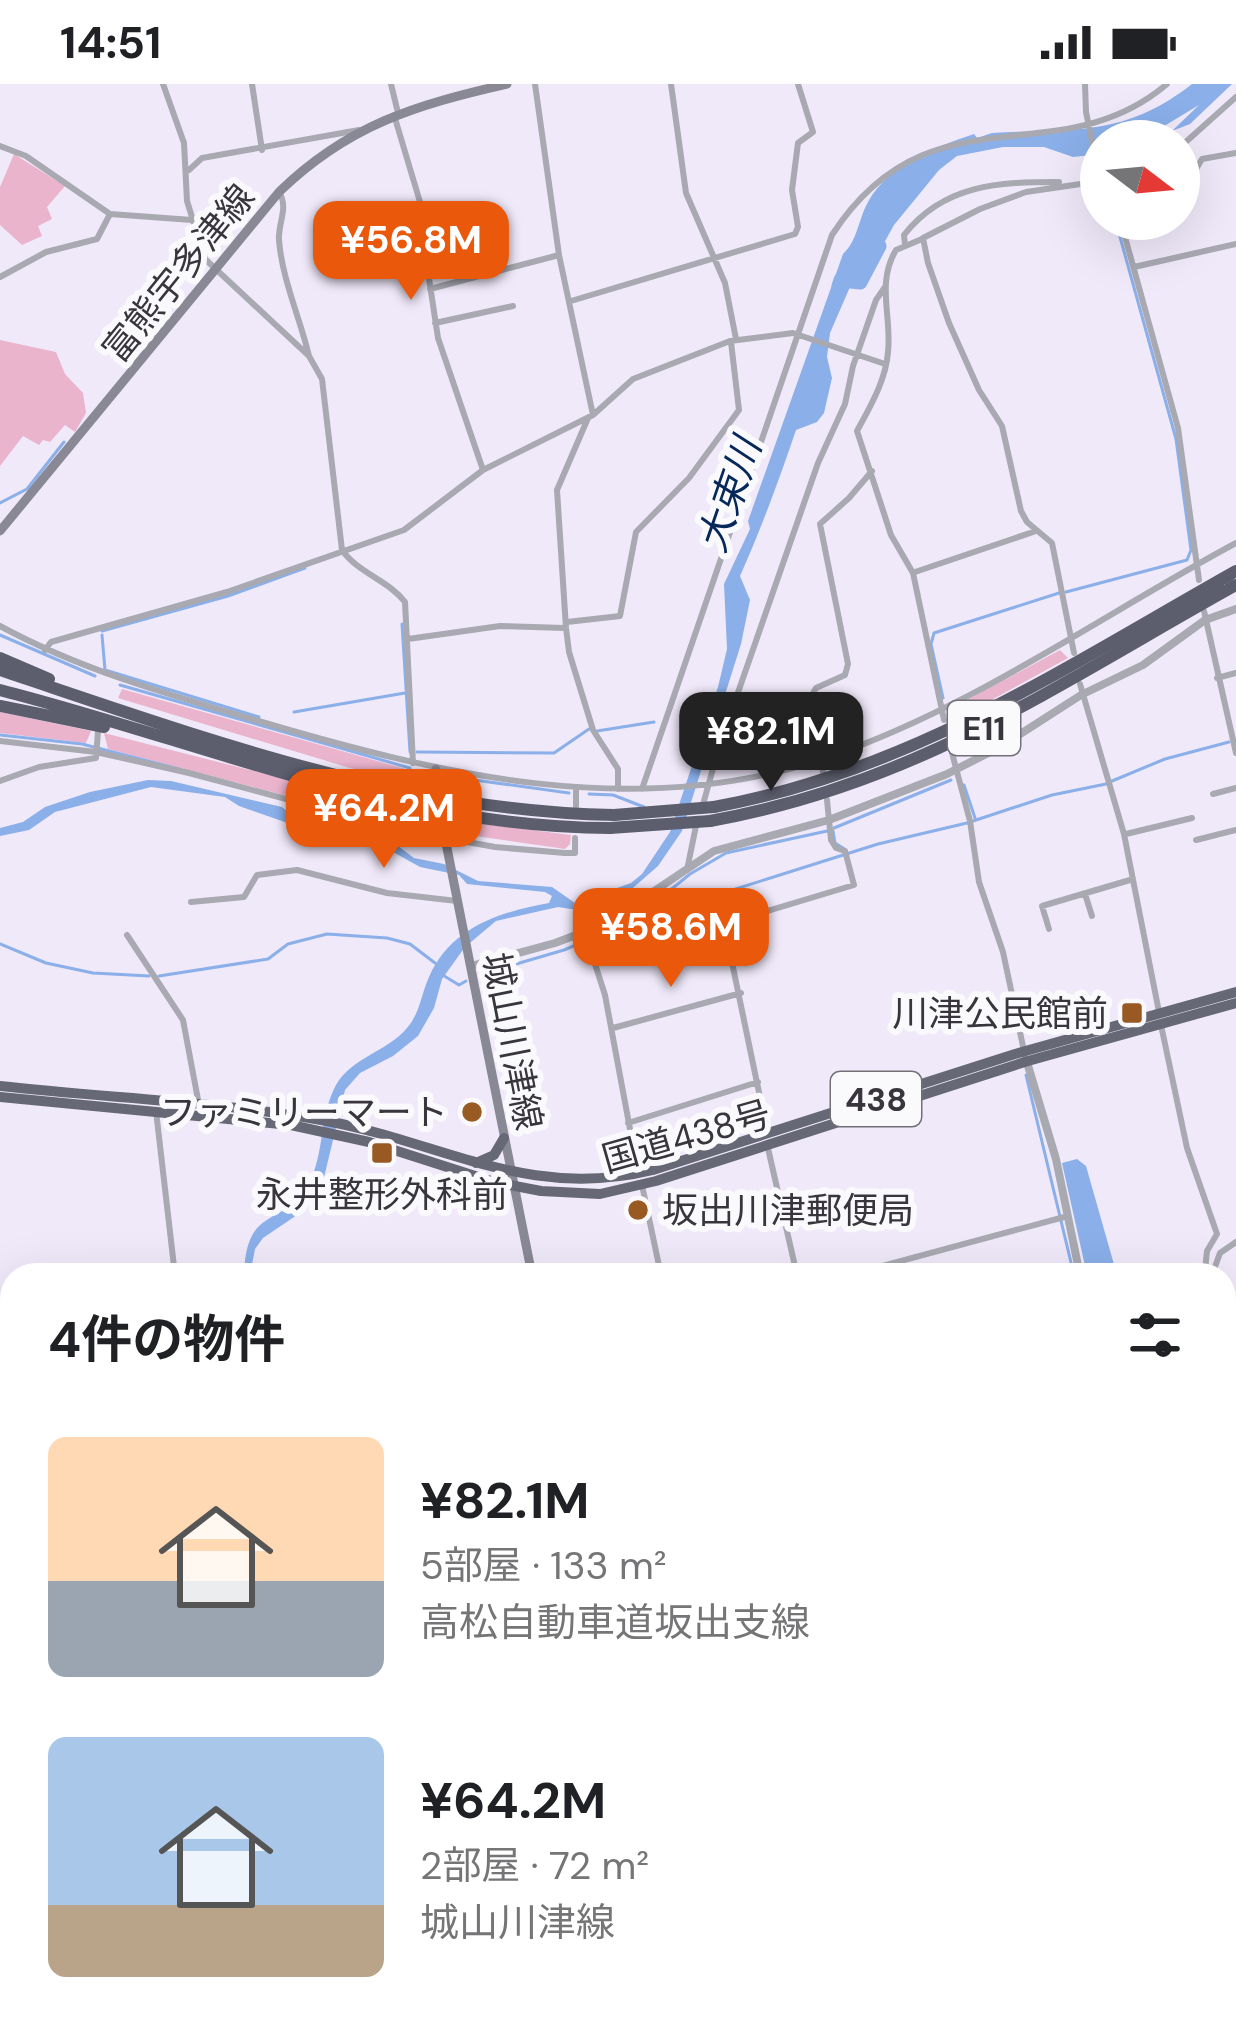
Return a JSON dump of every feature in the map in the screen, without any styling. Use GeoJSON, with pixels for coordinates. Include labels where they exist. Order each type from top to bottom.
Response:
{"type":"FeatureCollection","features":[{"type":"Feature","properties":{"kind":"highway","name":"E11"},"geometry":{"type":"LineString","coordinates":[[712,814],[838,777],[934,739],[1020,696],[1236,571]]}},
{"type":"Feature","properties":{"kind":"highway","name":"E11"},"geometry":{"type":"LineString","coordinates":[[0,690],[412,805],[506,821],[712,814],[842,790],[938,750],[1026,706],[1236,585]]}},
{"type":"Feature","properties":{"kind":"highway"},"geometry":{"type":"LineString","coordinates":[[0,658],[102,697]]}},
{"type":"Feature","properties":{"kind":"highway"},"geometry":{"type":"LineString","coordinates":[[0,670],[102,697]]}},
{"type":"Feature","properties":{"kind":"highway","name":"E11"},"geometry":{"type":"LineString","coordinates":[[102,697],[208,737],[414,792],[612,821]]}},
{"type":"Feature","properties":{"kind":"highway"},"geometry":{"type":"LineString","coordinates":[[0,706],[205,749]]}},
{"type":"Feature","properties":{"kind":"highway","name":"国道438号"},"geometry":{"type":"LineString","coordinates":[[338,1128],[514,1180],[600,1194],[1236,992]]}},
{"type":"Feature","properties":{"kind":"highway","name":"国道438号"},"geometry":{"type":"LineString","coordinates":[[1160,1018],[1236,1003]]}},
{"type":"Feature","properties":{"kind":"highway","name":"国道438号"},"geometry":{"type":"LineString","coordinates":[[0,1086],[156,1107]]}},
{"type":"Feature","properties":{"kind":"highway","name":"国道438号"},"geometry":{"type":"LineString","coordinates":[[0,1097],[321,1125],[476,1163],[514,1180]]}},
{"type":"Feature","properties":{"kind":"highway"},"geometry":{"type":"LineString","coordinates":[[476,1163],[494,1155],[504,1138]]}},
{"type":"Feature","properties":{"kind":"main road","name":"富熊宇多津線"},"geometry":{"type":"LineString","coordinates":[[0,531],[279,192],[322,153],[396,114],[507,84]]}},
{"type":"Feature","properties":{"kind":"main road"},"geometry":{"type":"LineString","coordinates":[[434,787],[436,769]]}},
{"type":"Feature","properties":{"kind":"main road","name":"城山川津線"},"geometry":{"type":"LineString","coordinates":[[441,818],[530,1263]]}},
{"type":"Feature","properties":{"kind":"street"},"geometry":{"type":"LineString","coordinates":[[163,84],[184,143],[192,220],[205,259],[309,356]]}},
{"type":"Feature","properties":{"kind":"street"},"geometry":{"type":"LineString","coordinates":[[251,84],[262,150]]}},
{"type":"Feature","properties":{"kind":"street"},"geometry":{"type":"LineString","coordinates":[[392,84],[423,212],[435,322],[483,470]]}},
{"type":"Feature","properties":{"kind":"street"},"geometry":{"type":"LineString","coordinates":[[535,84],[559,255],[590,416],[557,490],[569,652],[593,730],[618,769],[618,789]]}},
{"type":"Feature","properties":{"kind":"street"},"geometry":{"type":"LineString","coordinates":[[408,639],[620,616],[622,588],[640,525],[689,478],[739,410],[725,283],[686,193],[671,84]]}},
{"type":"Feature","properties":{"kind":"street"},"geometry":{"type":"LineString","coordinates":[[571,301],[795,234],[792,190],[799,143],[813,132],[798,84]]}},
{"type":"Feature","properties":{"kind":"street"},"geometry":{"type":"LineString","coordinates":[[1085,84],[1089,120]]}},
{"type":"Feature","properties":{"kind":"street"},"geometry":{"type":"LineString","coordinates":[[1094,120],[1132,106],[1167,84]]}},
{"type":"Feature","properties":{"kind":"street"},"geometry":{"type":"LineString","coordinates":[[1200,129],[1236,97]]}},
{"type":"Feature","properties":{"kind":"street"},"geometry":{"type":"LineString","coordinates":[[996,127],[1080,122]]}},
{"type":"Feature","properties":{"kind":"street"},"geometry":{"type":"LineString","coordinates":[[188,173],[202,158],[359,130]]}},
{"type":"Feature","properties":{"kind":"street"},"geometry":{"type":"LineString","coordinates":[[0,146],[26,156],[110,214],[192,220]]}},
{"type":"Feature","properties":{"kind":"street"},"geometry":{"type":"LineString","coordinates":[[644,789],[802,335],[832,235],[877,173],[904,153]]}},
{"type":"Feature","properties":{"kind":"street"},"geometry":{"type":"LineString","coordinates":[[1200,162],[1236,153]]}},
{"type":"Feature","properties":{"kind":"street"},"geometry":{"type":"LineString","coordinates":[[905,245],[904,235],[918,219],[958,193],[1000,183],[1068,185]]}},
{"type":"Feature","properties":{"kind":"street"},"geometry":{"type":"LineString","coordinates":[[942,716],[913,573],[891,535],[856,431],[876,398],[888,354],[885,287],[891,258],[905,245],[1009,198],[1080,183]]}},
{"type":"Feature","properties":{"kind":"street"},"geometry":{"type":"LineString","coordinates":[[279,192],[284,205],[279,232],[283,264],[326,397],[342,550],[405,602],[413,764]]}},
{"type":"Feature","properties":{"kind":"street"},"geometry":{"type":"LineString","coordinates":[[0,277],[46,252],[97,239],[110,214]]}},
{"type":"Feature","properties":{"kind":"street"},"geometry":{"type":"LineString","coordinates":[[923,238],[949,323],[979,390],[1002,426],[1021,511],[1052,543],[1074,653]]}},
{"type":"Feature","properties":{"kind":"street"},"geometry":{"type":"LineString","coordinates":[[1126,240],[1178,428],[1199,580]]}},
{"type":"Feature","properties":{"kind":"street"},"geometry":{"type":"LineString","coordinates":[[1134,267],[1236,244]]}},
{"type":"Feature","properties":{"kind":"street"},"geometry":{"type":"LineString","coordinates":[[430,290],[559,255]]}},
{"type":"Feature","properties":{"kind":"street"},"geometry":{"type":"LineString","coordinates":[[688,865],[691,836],[719,747],[818,463],[845,404],[856,354],[885,287]]}},
{"type":"Feature","properties":{"kind":"street"},"geometry":{"type":"LineString","coordinates":[[435,322],[513,306]]}},
{"type":"Feature","properties":{"kind":"street"},"geometry":{"type":"LineString","coordinates":[[45,650],[51,642],[227,592],[404,530],[483,470],[590,416],[633,379],[733,340],[802,335],[885,364]]}},
{"type":"Feature","properties":{"kind":"street"},"geometry":{"type":"LineString","coordinates":[[823,772],[812,694],[840,679],[848,664],[820,524],[872,471]]}},
{"type":"Feature","properties":{"kind":"street"},"geometry":{"type":"LineString","coordinates":[[913,573],[1036,531]]}},
{"type":"Feature","properties":{"kind":"street"},"geometry":{"type":"LineString","coordinates":[[0,626],[108,676],[413,764],[576,788],[707,786],[822,759],[942,716],[1236,543]]}},
{"type":"Feature","properties":{"kind":"street"},"geometry":{"type":"LineString","coordinates":[[469,960],[587,938],[688,865],[735,843],[829,820],[956,769],[1019,736],[1081,689],[1143,665],[1204,616],[1236,609]]}},
{"type":"Feature","properties":{"kind":"street"},"geometry":{"type":"LineString","coordinates":[[1204,616],[1236,753]]}},
{"type":"Feature","properties":{"kind":"street"},"geometry":{"type":"LineString","coordinates":[[1217,678],[1236,673]]}},
{"type":"Feature","properties":{"kind":"street"},"geometry":{"type":"LineString","coordinates":[[102,697],[108,676]]}},
{"type":"Feature","properties":{"kind":"street"},"geometry":{"type":"LineString","coordinates":[[1081,689],[1124,834],[1187,1148],[1216,1234],[1206,1263]]}},
{"type":"Feature","properties":{"kind":"street"},"geometry":{"type":"LineString","coordinates":[[0,781],[39,767],[96,758],[98,731]]}},
{"type":"Feature","properties":{"kind":"street"},"geometry":{"type":"LineString","coordinates":[[0,741],[96,749],[445,841],[575,853],[575,838]]}},
{"type":"Feature","properties":{"kind":"street"},"geometry":{"type":"LineString","coordinates":[[952,753],[979,882],[1003,952],[1077,1263]]}},
{"type":"Feature","properties":{"kind":"street"},"geometry":{"type":"LineString","coordinates":[[576,788],[576,806]]}},
{"type":"Feature","properties":{"kind":"street"},"geometry":{"type":"LineString","coordinates":[[1213,794],[1236,788]]}},
{"type":"Feature","properties":{"kind":"street"},"geometry":{"type":"LineString","coordinates":[[794,1263],[724,924],[854,885],[846,855],[833,845],[827,800]]}},
{"type":"Feature","properties":{"kind":"street"},"geometry":{"type":"LineString","coordinates":[[1124,834],[1192,818]]}},
{"type":"Feature","properties":{"kind":"street"},"geometry":{"type":"LineString","coordinates":[[1196,840],[1236,830]]}},
{"type":"Feature","properties":{"kind":"street"},"geometry":{"type":"LineString","coordinates":[[190,902],[244,897],[257,875],[297,870],[387,893],[457,898]]}},
{"type":"Feature","properties":{"kind":"street"},"geometry":{"type":"LineString","coordinates":[[1049,929],[1042,906],[1130,880]]}},
{"type":"Feature","properties":{"kind":"street"},"geometry":{"type":"LineString","coordinates":[[1085,894],[1092,916]]}},
{"type":"Feature","properties":{"kind":"street"},"geometry":{"type":"LineString","coordinates":[[127,935],[183,1020],[200,1111]]}},
{"type":"Feature","properties":{"kind":"street"},"geometry":{"type":"LineString","coordinates":[[587,938],[613,1028],[658,1263]]}},
{"type":"Feature","properties":{"kind":"street"},"geometry":{"type":"LineString","coordinates":[[613,1028],[741,993]]}},
{"type":"Feature","properties":{"kind":"street"},"geometry":{"type":"LineString","coordinates":[[628,1123],[758,1082]]}},
{"type":"Feature","properties":{"kind":"street"},"geometry":{"type":"LineString","coordinates":[[156,1107],[174,1263]]}},
{"type":"Feature","properties":{"kind":"street"},"geometry":{"type":"LineString","coordinates":[[894,1263],[1065,1217]]}},
{"type":"Feature","properties":{"kind":"street"},"geometry":{"type":"LineString","coordinates":[[1216,1263],[1220,1252],[1236,1242]]}},
{"type":"Feature","properties":{"kind":"shaded area"},"geometry":{"type":"Polygon","coordinates":[[[14,154],[65,186],[47,207],[52,219],[38,226],[42,236],[22,245],[0,225],[0,187],[14,154]]]}},
{"type":"Feature","properties":{"kind":"shaded area"},"geometry":{"type":"Polygon","coordinates":[[[0,340],[56,352],[65,374],[83,393],[86,413],[75,432],[65,425],[50,442],[43,440],[39,445],[23,436],[0,466],[0,340]]]}},
{"type":"Feature","properties":{"kind":"shaded area"},"geometry":{"type":"Polygon","coordinates":[[[1060,650],[1068,658],[953,721],[956,706],[1060,650]]]}},
{"type":"Feature","properties":{"kind":"shaded area"},"geometry":{"type":"Polygon","coordinates":[[[122,689],[420,773],[424,785],[350,768],[118,698],[122,689]]]}},
{"type":"Feature","properties":{"kind":"shaded area"},"geometry":{"type":"Polygon","coordinates":[[[0,712],[91,731],[86,743],[0,733],[0,712]]]}},
{"type":"Feature","properties":{"kind":"shaded area"},"geometry":{"type":"Polygon","coordinates":[[[104,733],[431,816],[430,822],[421,829],[398,825],[108,749],[104,733]]]}},
{"type":"Feature","properties":{"kind":"shaded area"},"geometry":{"type":"Polygon","coordinates":[[[452,820],[571,835],[570,844],[565,849],[462,834],[452,820]]]}},
{"type":"Feature","properties":{"kind":"water"},"geometry":{"type":"Polygon","coordinates":[[[1192,84],[1232,84],[1194,120],[1183,120],[1199,105],[1174,120],[1126,120],[1192,84]]]}},
{"type":"Feature","properties":{"kind":"water"},"geometry":{"type":"Polygon","coordinates":[[[1080,129],[1080,156],[1044,147],[1003,147],[957,156],[939,170],[894,225],[878,254],[853,280],[830,333],[827,357],[832,378],[824,413],[817,422],[796,430],[740,576],[750,600],[741,644],[682,831],[658,866],[626,894],[577,910],[558,907],[496,921],[465,947],[442,979],[434,1008],[418,1036],[360,1073],[345,1090],[321,1190],[263,1238],[252,1263],[245,1263],[251,1237],[259,1226],[289,1207],[309,1183],[336,1085],[360,1061],[407,1028],[438,960],[479,925],[549,903],[552,896],[467,884],[459,875],[420,867],[384,847],[339,841],[225,797],[151,787],[55,812],[29,830],[0,836],[0,828],[90,792],[148,780],[171,781],[282,807],[298,821],[348,837],[386,837],[414,858],[444,864],[478,881],[552,887],[575,903],[631,883],[670,832],[727,649],[724,584],[750,529],[748,521],[843,254],[865,209],[888,177],[944,145],[974,134],[977,138],[992,133],[1080,129]]]}},
{"type":"Feature","properties":{"kind":"water"},"geometry":{"type":"Polygon","coordinates":[[[1077,1159],[1086,1166],[1114,1263],[1084,1263],[1062,1163],[1077,1159]]]}},
{"type":"Feature","properties":{"kind":"waterway"},"geometry":{"type":"LineString","coordinates":[[1066,592],[1187,560],[1191,550],[1176,439],[1121,240]]}},
{"type":"Feature","properties":{"kind":"waterway","name":"大束川"},"geometry":{"type":"LineString","coordinates":[[839,286],[841,280],[860,282],[879,246]]}},
{"type":"Feature","properties":{"kind":"waterway"},"geometry":{"type":"LineString","coordinates":[[0,503],[27,489],[64,442]]}},
{"type":"Feature","properties":{"kind":"waterway"},"geometry":{"type":"LineString","coordinates":[[102,631],[228,596],[305,568]]}},
{"type":"Feature","properties":{"kind":"waterway"},"geometry":{"type":"LineString","coordinates":[[943,698],[931,644],[934,633],[1059,593]]}},
{"type":"Feature","properties":{"kind":"waterway"},"geometry":{"type":"LineString","coordinates":[[402,624],[410,752]]}},
{"type":"Feature","properties":{"kind":"waterway"},"geometry":{"type":"LineString","coordinates":[[0,635],[95,676]]}},
{"type":"Feature","properties":{"kind":"waterway"},"geometry":{"type":"LineString","coordinates":[[102,635],[105,670],[259,717]]}},
{"type":"Feature","properties":{"kind":"waterway"},"geometry":{"type":"LineString","coordinates":[[120,685],[410,768]]}},
{"type":"Feature","properties":{"kind":"waterway"},"geometry":{"type":"LineString","coordinates":[[294,712],[405,693]]}},
{"type":"Feature","properties":{"kind":"waterway"},"geometry":{"type":"LineString","coordinates":[[597,731],[654,722]]}},
{"type":"Feature","properties":{"kind":"waterway"},"geometry":{"type":"LineString","coordinates":[[417,752],[554,753],[589,729]]}},
{"type":"Feature","properties":{"kind":"waterway"},"geometry":{"type":"LineString","coordinates":[[0,735],[82,744],[179,769]]}},
{"type":"Feature","properties":{"kind":"waterway"},"geometry":{"type":"LineString","coordinates":[[1112,781],[1165,759],[1229,742]]}},
{"type":"Feature","properties":{"kind":"waterway"},"geometry":{"type":"LineString","coordinates":[[453,777],[569,793]]}},
{"type":"Feature","properties":{"kind":"waterway"},"geometry":{"type":"LineString","coordinates":[[834,828],[951,780]]}},
{"type":"Feature","properties":{"kind":"waterway"},"geometry":{"type":"LineString","coordinates":[[631,922],[878,844],[1106,784]]}},
{"type":"Feature","properties":{"kind":"waterway"},"geometry":{"type":"LineString","coordinates":[[964,785],[975,818]]}},
{"type":"Feature","properties":{"kind":"waterway"},"geometry":{"type":"LineString","coordinates":[[589,794],[613,795],[644,807]]}},
{"type":"Feature","properties":{"kind":"waterway"},"geometry":{"type":"LineString","coordinates":[[482,974],[564,950],[631,922],[690,874],[726,853],[827,831]]}},
{"type":"Feature","properties":{"kind":"waterway"},"geometry":{"type":"LineString","coordinates":[[833,831],[835,843],[846,850]]}},
{"type":"Feature","properties":{"kind":"waterway"},"geometry":{"type":"LineString","coordinates":[[159,976],[268,959],[288,944],[327,934],[410,944],[435,963]]}},
{"type":"Feature","properties":{"kind":"waterway"},"geometry":{"type":"LineString","coordinates":[[0,944],[46,963],[93,973],[149,976]]}},
{"type":"Feature","properties":{"kind":"waterway"},"geometry":{"type":"LineString","coordinates":[[441,974],[459,985],[466,981]]}},
{"type":"Feature","properties":{"kind":"waterway"},"geometry":{"type":"LineString","coordinates":[[1026,1075],[1071,1263]]}},
{"type":"Feature","properties":{"kind":"place","name":"川津公民館前"},"geometry":{"type":"Point","coordinates":[1132,1013]}},
{"type":"Feature","properties":{"kind":"place","name":"ファミリーマート"},"geometry":{"type":"Point","coordinates":[472,1112]}},
{"type":"Feature","properties":{"kind":"place","name":"永井整形外科前"},"geometry":{"type":"Point","coordinates":[382,1153]}},
{"type":"Feature","properties":{"kind":"place","name":"坂出川津郵便局"},"geometry":{"type":"Point","coordinates":[638,1210]}}]}
